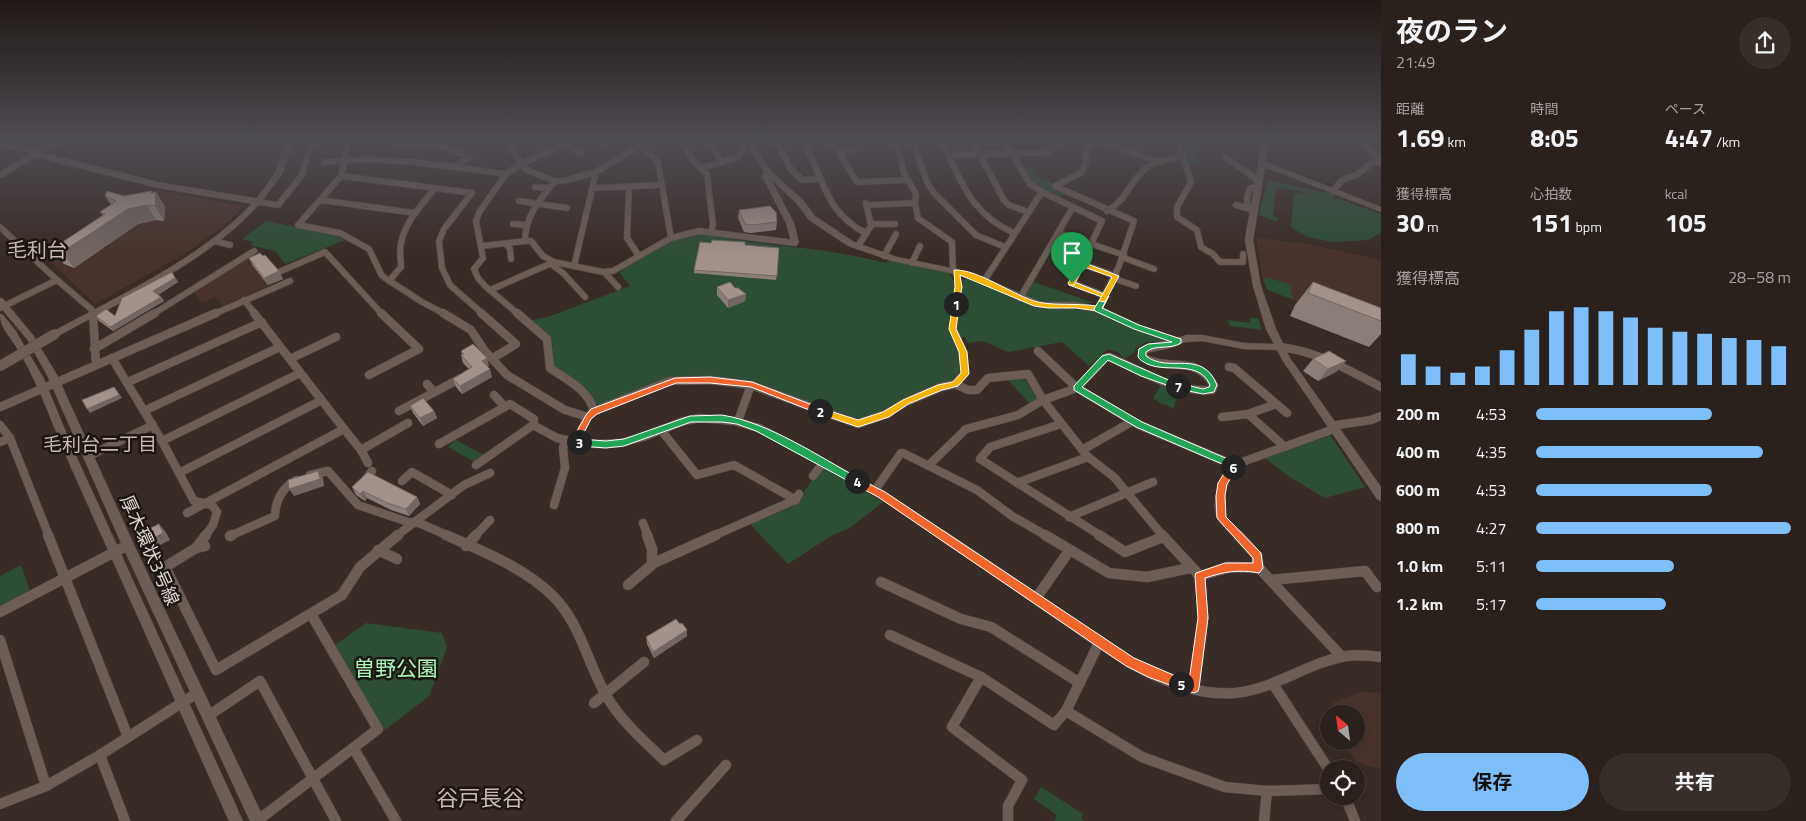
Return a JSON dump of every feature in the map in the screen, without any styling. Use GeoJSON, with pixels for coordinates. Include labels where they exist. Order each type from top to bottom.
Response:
{"type":"FeatureCollection","features":[{"type":"Feature","properties":{"kind":"street"},"geometry":{"type":"LineString","coordinates":[[133,178],[158,185],[257,203],[279,205],[299,178]]}},
{"type":"Feature","properties":{"kind":"street"},"geometry":{"type":"LineString","coordinates":[[0,366],[215,241],[257,203],[274,178]]}},
{"type":"Feature","properties":{"kind":"street"},"geometry":{"type":"LineString","coordinates":[[338,178],[298,225],[340,233],[368,249],[379,272],[389,281],[422,302],[464,324],[507,375],[565,410],[591,414],[675,381],[710,380],[752,385],[858,424],[886,414],[906,402],[941,387],[955,384],[965,374],[963,352],[953,329],[959,287],[955,272],[952,242],[918,218],[916,194],[907,180],[857,182],[855,178]]}},
{"type":"Feature","properties":{"kind":"street"},"geometry":{"type":"LineString","coordinates":[[358,178],[472,193],[444,229],[440,241],[441,258],[447,281],[516,344],[493,358]]}},
{"type":"Feature","properties":{"kind":"street"},"geometry":{"type":"LineString","coordinates":[[503,178],[480,211],[476,221],[483,258],[474,269],[478,278],[490,290],[547,339],[550,368],[581,389],[594,406],[591,414],[570,441],[562,448],[565,468],[554,505]]}},
{"type":"Feature","properties":{"kind":"street"},"geometry":{"type":"LineString","coordinates":[[549,178],[556,181],[575,178]]}},
{"type":"Feature","properties":{"kind":"street"},"geometry":{"type":"LineString","coordinates":[[574,266],[595,178]]}},
{"type":"Feature","properties":{"kind":"street"},"geometry":{"type":"LineString","coordinates":[[661,178],[671,238]]}},
{"type":"Feature","properties":{"kind":"street"},"geometry":{"type":"LineString","coordinates":[[708,178],[713,225],[711,233]]}},
{"type":"Feature","properties":{"kind":"street"},"geometry":{"type":"LineString","coordinates":[[490,290],[552,263],[605,272],[616,269],[671,238],[699,231],[795,243],[790,223],[767,178]]}},
{"type":"Feature","properties":{"kind":"street"},"geometry":{"type":"LineString","coordinates":[[775,178],[800,202],[812,218],[843,239],[858,246],[884,256],[955,272],[984,281],[1040,305],[1076,305],[1098,309],[1143,330],[1178,341]]}},
{"type":"Feature","properties":{"kind":"street"},"geometry":{"type":"LineString","coordinates":[[800,178],[802,180],[818,179],[833,208],[852,227],[866,233]]}},
{"type":"Feature","properties":{"kind":"street"},"geometry":{"type":"LineString","coordinates":[[926,178],[934,193],[976,235],[1005,247]]}},
{"type":"Feature","properties":{"kind":"street"},"geometry":{"type":"LineString","coordinates":[[959,178],[973,204],[997,227],[1014,234]]}},
{"type":"Feature","properties":{"kind":"street"},"geometry":{"type":"LineString","coordinates":[[992,178],[1006,203],[1028,212]]}},
{"type":"Feature","properties":{"kind":"street"},"geometry":{"type":"LineString","coordinates":[[1027,178],[1030,184],[1042,192],[1102,221],[1091,244]]}},
{"type":"Feature","properties":{"kind":"street"},"geometry":{"type":"LineString","coordinates":[[1071,178],[1055,186],[1107,211],[1134,221],[1116,278],[1098,309]]}},
{"type":"Feature","properties":{"kind":"street"},"geometry":{"type":"LineString","coordinates":[[1107,211],[1120,205],[1137,178]]}},
{"type":"Feature","properties":{"kind":"street"},"geometry":{"type":"LineString","coordinates":[[1191,178],[1192,182],[1177,207],[1177,217],[1197,230],[1200,247],[1213,254],[1220,262],[1243,262],[1243,254]]}},
{"type":"Feature","properties":{"kind":"street"},"geometry":{"type":"LineString","coordinates":[[1251,178],[1258,184]]}},
{"type":"Feature","properties":{"kind":"street"},"geometry":{"type":"LineString","coordinates":[[1259,178],[1250,209],[1249,240],[1254,277],[1271,329],[1280,347],[1334,429],[1381,496]]}},
{"type":"Feature","properties":{"kind":"street"},"geometry":{"type":"LineString","coordinates":[[1301,178],[1381,210]]}},
{"type":"Feature","properties":{"kind":"street"},"geometry":{"type":"LineString","coordinates":[[1333,191],[1342,180],[1346,178]]}},
{"type":"Feature","properties":{"kind":"street"},"geometry":{"type":"LineString","coordinates":[[525,241],[525,225],[549,188],[556,181]]}},
{"type":"Feature","properties":{"kind":"street"},"geometry":{"type":"LineString","coordinates":[[593,188],[662,185]]}},
{"type":"Feature","properties":{"kind":"street"},"geometry":{"type":"LineString","coordinates":[[535,187],[549,188]]}},
{"type":"Feature","properties":{"kind":"street"},"geometry":{"type":"LineString","coordinates":[[629,187],[627,238],[639,256]]}},
{"type":"Feature","properties":{"kind":"street"},"geometry":{"type":"LineString","coordinates":[[389,281],[400,271],[402,266],[399,258],[401,240],[415,213],[435,188]]}},
{"type":"Feature","properties":{"kind":"street"},"geometry":{"type":"LineString","coordinates":[[984,281],[1042,192]]}},
{"type":"Feature","properties":{"kind":"street"},"geometry":{"type":"LineString","coordinates":[[916,194],[934,193]]}},
{"type":"Feature","properties":{"kind":"street"},"geometry":{"type":"LineString","coordinates":[[320,200],[415,213]]}},
{"type":"Feature","properties":{"kind":"street"},"geometry":{"type":"LineString","coordinates":[[519,201],[563,209]]}},
{"type":"Feature","properties":{"kind":"street"},"geometry":{"type":"LineString","coordinates":[[858,246],[871,224],[867,204],[916,204]]}},
{"type":"Feature","properties":{"kind":"street"},"geometry":{"type":"LineString","coordinates":[[1236,205],[1250,209]]}},
{"type":"Feature","properties":{"kind":"street"},"geometry":{"type":"LineString","coordinates":[[1020,298],[1073,207]]}},
{"type":"Feature","properties":{"kind":"street"},"geometry":{"type":"LineString","coordinates":[[519,216],[529,218]]}},
{"type":"Feature","properties":{"kind":"street"},"geometry":{"type":"LineString","coordinates":[[513,224],[525,225]]}},
{"type":"Feature","properties":{"kind":"street"},"geometry":{"type":"LineString","coordinates":[[871,224],[895,224]]}},
{"type":"Feature","properties":{"kind":"street"},"geometry":{"type":"LineString","coordinates":[[0,227],[91,309],[96,365]]}},
{"type":"Feature","properties":{"kind":"street"},"geometry":{"type":"LineString","coordinates":[[1059,233],[1154,269]]}},
{"type":"Feature","properties":{"kind":"street"},"geometry":{"type":"LineString","coordinates":[[884,256],[896,234]]}},
{"type":"Feature","properties":{"kind":"street"},"geometry":{"type":"LineString","coordinates":[[215,241],[230,245]]}},
{"type":"Feature","properties":{"kind":"street"},"geometry":{"type":"LineString","coordinates":[[482,246],[531,241],[548,260],[564,273],[585,297]]}},
{"type":"Feature","properties":{"kind":"street"},"geometry":{"type":"LineString","coordinates":[[506,244],[510,249],[511,259]]}},
{"type":"Feature","properties":{"kind":"street"},"geometry":{"type":"LineString","coordinates":[[912,263],[920,246]]}},
{"type":"Feature","properties":{"kind":"street"},"geometry":{"type":"LineString","coordinates":[[94,349],[197,288],[254,251]]}},
{"type":"Feature","properties":{"kind":"street"},"geometry":{"type":"LineString","coordinates":[[281,270],[325,252],[392,325],[419,347],[419,350],[369,375]]}},
{"type":"Feature","properties":{"kind":"street"},"geometry":{"type":"LineString","coordinates":[[1106,296],[1072,283],[1082,264],[1136,286]]}},
{"type":"Feature","properties":{"kind":"street"},"geometry":{"type":"LineString","coordinates":[[605,272],[618,287]]}},
{"type":"Feature","properties":{"kind":"street"},"geometry":{"type":"LineString","coordinates":[[1,308],[57,280]]}},
{"type":"Feature","properties":{"kind":"street"},"geometry":{"type":"LineString","coordinates":[[0,407],[290,281]]}},
{"type":"Feature","properties":{"kind":"street"},"geometry":{"type":"LineString","coordinates":[[244,300],[320,400],[361,450],[373,472],[355,489]]}},
{"type":"Feature","properties":{"kind":"street","name":"厚木環状3号線"},"geometry":{"type":"LineString","coordinates":[[1,308],[30,337],[55,383],[90,456],[128,545],[258,821]]}},
{"type":"Feature","properties":{"kind":"street","name":"厚木環状3号線"},"geometry":{"type":"LineString","coordinates":[[1,308],[44,388],[67,447],[236,821]]}},
{"type":"Feature","properties":{"kind":"street"},"geometry":{"type":"LineString","coordinates":[[128,382],[262,322]]}},
{"type":"Feature","properties":{"kind":"street"},"geometry":{"type":"LineString","coordinates":[[290,359],[336,337]]}},
{"type":"Feature","properties":{"kind":"street"},"geometry":{"type":"LineString","coordinates":[[929,466],[966,429],[1018,414],[1043,400],[1077,388],[1105,358],[1109,357],[1163,382],[1203,392],[1212,390],[1214,385],[1210,376],[1196,366],[1154,363],[1142,357],[1142,351],[1148,346],[1172,345],[1184,338],[1198,338],[1245,346],[1296,348],[1314,353],[1381,387]]}},
{"type":"Feature","properties":{"kind":"street"},"geometry":{"type":"LineString","coordinates":[[144,411],[280,347]]}},
{"type":"Feature","properties":{"kind":"street"},"geometry":{"type":"LineString","coordinates":[[1038,350],[1077,388],[1132,421],[1234,465]]}},
{"type":"Feature","properties":{"kind":"street"},"geometry":{"type":"LineString","coordinates":[[112,358],[128,382],[194,500],[212,505],[217,512],[201,547],[165,567],[216,670],[342,595],[360,567],[378,550],[464,485],[490,474]]}},
{"type":"Feature","properties":{"kind":"street"},"geometry":{"type":"LineString","coordinates":[[1229,367],[1234,368],[1287,413]]}},
{"type":"Feature","properties":{"kind":"street"},"geometry":{"type":"LineString","coordinates":[[955,384],[968,390],[977,390],[988,378],[1027,372],[1043,400],[1085,454],[1114,477],[1163,537],[1190,568],[1200,576],[1203,618],[1194,688]]}},
{"type":"Feature","properties":{"kind":"street"},"geometry":{"type":"LineString","coordinates":[[162,441],[300,373]]}},
{"type":"Feature","properties":{"kind":"street"},"geometry":{"type":"LineString","coordinates":[[399,411],[464,376]]}},
{"type":"Feature","properties":{"kind":"street"},"geometry":{"type":"LineString","coordinates":[[427,384],[434,392]]}},
{"type":"Feature","properties":{"kind":"street"},"geometry":{"type":"LineString","coordinates":[[738,421],[752,385]]}},
{"type":"Feature","properties":{"kind":"street"},"geometry":{"type":"LineString","coordinates":[[494,394],[505,407]]}},
{"type":"Feature","properties":{"kind":"street"},"geometry":{"type":"LineString","coordinates":[[179,473],[320,400]]}},
{"type":"Feature","properties":{"kind":"street"},"geometry":{"type":"LineString","coordinates":[[439,444],[510,404],[534,419],[533,425],[476,465]]}},
{"type":"Feature","properties":{"kind":"street"},"geometry":{"type":"LineString","coordinates":[[1222,416],[1248,414],[1276,404]]}},
{"type":"Feature","properties":{"kind":"street"},"geometry":{"type":"LineString","coordinates":[[1248,414],[1285,447]]}},
{"type":"Feature","properties":{"kind":"street"},"geometry":{"type":"LineString","coordinates":[[1259,568],[1257,556],[1222,518],[1220,512],[1222,483],[1234,465],[1334,429],[1338,425],[1371,420],[1381,416]]}},
{"type":"Feature","properties":{"kind":"street"},"geometry":{"type":"LineString","coordinates":[[533,425],[556,438],[606,445],[624,443],[690,419],[705,418],[738,421],[759,428],[874,490],[1130,662],[1152,673],[1194,688],[1220,692],[1242,692],[1273,684],[1342,657],[1381,656]]}},
{"type":"Feature","properties":{"kind":"street"},"geometry":{"type":"LineString","coordinates":[[1017,483],[1085,454],[1132,421]]}},
{"type":"Feature","properties":{"kind":"street"},"geometry":{"type":"LineString","coordinates":[[361,450],[408,423]]}},
{"type":"Feature","properties":{"kind":"street"},"geometry":{"type":"LineString","coordinates":[[1061,424],[990,447],[980,459],[1125,552],[1163,537]]}},
{"type":"Feature","properties":{"kind":"street"},"geometry":{"type":"LineString","coordinates":[[0,425],[10,438],[128,738]]}},
{"type":"Feature","properties":{"kind":"street"},"geometry":{"type":"LineString","coordinates":[[90,456],[153,426]]}},
{"type":"Feature","properties":{"kind":"street"},"geometry":{"type":"LineString","coordinates":[[187,513],[344,429]]}},
{"type":"Feature","properties":{"kind":"street"},"geometry":{"type":"LineString","coordinates":[[628,585],[652,564],[798,497],[734,465],[697,476],[661,430]]}},
{"type":"Feature","properties":{"kind":"street"},"geometry":{"type":"LineString","coordinates":[[0,442],[10,438]]}},
{"type":"Feature","properties":{"kind":"street"},"geometry":{"type":"LineString","coordinates":[[874,490],[901,453],[977,490],[1012,516],[1108,573],[1147,577],[1190,568]]}},
{"type":"Feature","properties":{"kind":"street"},"geometry":{"type":"LineString","coordinates":[[814,476],[823,463]]}},
{"type":"Feature","properties":{"kind":"street"},"geometry":{"type":"LineString","coordinates":[[230,536],[275,516],[279,498],[289,482],[328,470],[355,489],[358,505],[419,523],[526,575],[552,596],[573,622],[605,694],[630,728],[664,760],[697,740]]}},
{"type":"Feature","properties":{"kind":"street"},"geometry":{"type":"LineString","coordinates":[[402,481],[408,470],[452,495]]}},
{"type":"Feature","properties":{"kind":"street"},"geometry":{"type":"LineString","coordinates":[[1069,517],[1153,482]]}},
{"type":"Feature","properties":{"kind":"street"},"geometry":{"type":"LineString","coordinates":[[466,546],[490,520]]}},
{"type":"Feature","properties":{"kind":"street"},"geometry":{"type":"LineString","coordinates":[[643,523],[652,550],[652,564]]}},
{"type":"Feature","properties":{"kind":"street"},"geometry":{"type":"LineString","coordinates":[[0,612],[128,545]]}},
{"type":"Feature","properties":{"kind":"street"},"geometry":{"type":"LineString","coordinates":[[378,550],[397,559]]}},
{"type":"Feature","properties":{"kind":"street"},"geometry":{"type":"LineString","coordinates":[[1037,598],[1069,551]]}},
{"type":"Feature","properties":{"kind":"street"},"geometry":{"type":"LineString","coordinates":[[1200,576],[1225,567],[1248,566],[1259,568],[1342,657]]}},
{"type":"Feature","properties":{"kind":"street"},"geometry":{"type":"LineString","coordinates":[[1271,580],[1329,578],[1365,571],[1377,588]]}},
{"type":"Feature","properties":{"kind":"street"},"geometry":{"type":"LineString","coordinates":[[885,587],[932,610],[991,628],[1080,683]]}},
{"type":"Feature","properties":{"kind":"street"},"geometry":{"type":"LineString","coordinates":[[258,821],[378,729],[311,614]]}},
{"type":"Feature","properties":{"kind":"street"},"geometry":{"type":"LineString","coordinates":[[0,640],[46,786]]}},
{"type":"Feature","properties":{"kind":"street"},"geometry":{"type":"LineString","coordinates":[[894,640],[981,677],[1054,725],[1066,711],[1100,641]]}},
{"type":"Feature","properties":{"kind":"street"},"geometry":{"type":"LineString","coordinates":[[594,703],[644,662]]}},
{"type":"Feature","properties":{"kind":"street"},"geometry":{"type":"LineString","coordinates":[[981,677],[952,727],[1022,780],[1008,806],[1008,821]]}},
{"type":"Feature","properties":{"kind":"street"},"geometry":{"type":"LineString","coordinates":[[208,716],[260,681],[336,821]]}},
{"type":"Feature","properties":{"kind":"street"},"geometry":{"type":"LineString","coordinates":[[1273,684],[1322,760]]}},
{"type":"Feature","properties":{"kind":"street"},"geometry":{"type":"LineString","coordinates":[[0,804],[46,786],[128,738],[197,693]]}},
{"type":"Feature","properties":{"kind":"street"},"geometry":{"type":"LineString","coordinates":[[1066,711],[1142,757],[1225,787],[1268,791],[1320,789]]}},
{"type":"Feature","properties":{"kind":"street"},"geometry":{"type":"LineString","coordinates":[[354,749],[396,821]]}},
{"type":"Feature","properties":{"kind":"street"},"geometry":{"type":"LineString","coordinates":[[100,755],[125,821]]}},
{"type":"Feature","properties":{"kind":"street"},"geometry":{"type":"LineString","coordinates":[[676,821],[726,765]]}},
{"type":"Feature","properties":{"kind":"street"},"geometry":{"type":"LineString","coordinates":[[1264,821],[1268,791]]}},
{"type":"Feature","properties":{"kind":"street"},"geometry":{"type":"LineString","coordinates":[[1349,805],[1355,821]]}},
{"type":"Feature","properties":{"kind":"shaded area"},"geometry":{"type":"Polygon","coordinates":[[[152,190],[244,206],[229,221],[188,252],[95,304],[46,257],[152,190]]]}},
{"type":"Feature","properties":{"kind":"shaded area"},"geometry":{"type":"Polygon","coordinates":[[[1256,237],[1298,244],[1299,242],[1381,260],[1381,304],[1369,330],[1268,290],[1263,280],[1256,237]]]}},
{"type":"Feature","properties":{"kind":"shaded area"},"geometry":{"type":"Polygon","coordinates":[[[254,253],[265,256],[276,266],[283,279],[223,306],[216,297],[202,303],[194,292],[254,253]]]}},
{"type":"Feature","properties":{"kind":"shaded area"},"geometry":{"type":"Polygon","coordinates":[[[1362,692],[1381,693],[1381,769],[1365,765],[1365,760],[1355,760],[1348,750],[1365,750],[1365,705],[1333,705],[1333,702],[1362,692]]]}},
{"type":"Feature","properties":{"kind":"green space"},"geometry":{"type":"Polygon","coordinates":[[[1041,178],[1054,183],[1050,185],[1066,193],[1059,199],[1038,187],[1031,179],[1041,178]]]}},
{"type":"Feature","properties":{"kind":"green space"},"geometry":{"type":"Polygon","coordinates":[[[1268,180],[1325,193],[1328,191],[1337,195],[1333,197],[1334,199],[1340,199],[1381,214],[1381,233],[1368,240],[1333,242],[1307,237],[1291,227],[1294,194],[1307,193],[1276,187],[1273,216],[1278,218],[1277,222],[1259,215],[1268,180]]]}},
{"type":"Feature","properties":{"kind":"green space"},"geometry":{"type":"Polygon","coordinates":[[[266,221],[336,235],[345,240],[285,264],[275,251],[250,245],[253,242],[242,239],[266,221]]]}},
{"type":"Feature","properties":{"kind":"green space"},"geometry":{"type":"Polygon","coordinates":[[[701,233],[724,238],[839,253],[884,263],[890,260],[948,273],[953,279],[956,292],[950,328],[961,361],[958,375],[953,382],[938,384],[903,399],[884,412],[859,420],[756,383],[727,378],[695,376],[669,379],[603,406],[596,404],[585,387],[554,367],[552,339],[531,320],[548,317],[630,286],[619,272],[671,241],[701,233]]]}},
{"type":"Feature","properties":{"kind":"green space"},"geometry":{"type":"Polygon","coordinates":[[[1265,277],[1292,285],[1290,291],[1294,300],[1268,290],[1263,280],[1265,277]]]}},
{"type":"Feature","properties":{"kind":"green space"},"geometry":{"type":"Polygon","coordinates":[[[966,278],[1036,306],[1070,307],[1097,312],[1138,331],[1169,342],[1146,342],[1135,348],[1135,352],[1124,359],[1119,353],[1108,349],[1089,366],[1062,342],[1008,352],[983,341],[968,343],[965,337],[960,337],[957,322],[963,280],[966,278]]]}},
{"type":"Feature","properties":{"kind":"green space"},"geometry":{"type":"Polygon","coordinates":[[[1033,282],[1094,303],[1042,303],[1025,296],[1033,282]]]}},
{"type":"Feature","properties":{"kind":"green space"},"geometry":{"type":"Polygon","coordinates":[[[1249,318],[1258,318],[1262,330],[1230,326],[1228,320],[1251,323],[1249,318]]]}},
{"type":"Feature","properties":{"kind":"green space"},"geometry":{"type":"Polygon","coordinates":[[[1005,377],[1023,377],[1037,398],[1037,401],[1031,405],[1005,377]]]}},
{"type":"Feature","properties":{"kind":"green space"},"geometry":{"type":"Polygon","coordinates":[[[1161,384],[1180,390],[1173,409],[1153,398],[1161,384]]]}},
{"type":"Feature","properties":{"kind":"green space"},"geometry":{"type":"Polygon","coordinates":[[[1331,436],[1365,487],[1325,498],[1288,476],[1265,458],[1331,436]]]}},
{"type":"Feature","properties":{"kind":"green space"},"geometry":{"type":"Polygon","coordinates":[[[456,440],[484,455],[473,461],[448,447],[456,440]]]}},
{"type":"Feature","properties":{"kind":"green space"},"geometry":{"type":"Polygon","coordinates":[[[823,466],[883,502],[851,527],[831,536],[788,564],[750,524],[793,506],[823,466]]]}},
{"type":"Feature","properties":{"kind":"green space"},"geometry":{"type":"Polygon","coordinates":[[[21,565],[30,591],[0,606],[0,576],[21,565]]]}},
{"type":"Feature","properties":{"kind":"green space","name":"曽野公園"},"geometry":{"type":"Polygon","coordinates":[[[366,623],[442,633],[447,648],[429,696],[385,730],[335,645],[366,623]]]}},
{"type":"Feature","properties":{"kind":"green space"},"geometry":{"type":"Polygon","coordinates":[[[1041,787],[1083,814],[1081,818],[1085,821],[1054,821],[1057,815],[1034,799],[1041,787]]]}},
{"type":"Feature","properties":{"kind":"building"},"geometry":{"type":"Polygon","coordinates":[[[107,191],[124,196],[151,191],[151,193],[156,192],[155,206],[147,205],[128,209],[62,252],[52,249],[105,214],[100,212],[116,201],[105,196],[107,191]]]}},
{"type":"Feature","properties":{"kind":"building"},"geometry":{"type":"Polygon","coordinates":[[[770,206],[776,212],[777,222],[745,224],[739,210],[770,206]]]}},
{"type":"Feature","properties":{"kind":"building"},"geometry":{"type":"Polygon","coordinates":[[[712,240],[745,242],[745,245],[779,248],[777,276],[694,270],[700,242],[711,243],[712,240]]]}},
{"type":"Feature","properties":{"kind":"building"},"geometry":{"type":"Polygon","coordinates":[[[260,253],[263,256],[265,255],[279,271],[264,278],[249,258],[260,253]]]}},
{"type":"Feature","properties":{"kind":"building"},"geometry":{"type":"Polygon","coordinates":[[[172,272],[175,278],[153,291],[161,297],[110,327],[96,316],[106,309],[115,316],[122,298],[172,272]]]}},
{"type":"Feature","properties":{"kind":"building"},"geometry":{"type":"Polygon","coordinates":[[[730,282],[735,288],[746,294],[728,300],[717,287],[730,282]]]}},
{"type":"Feature","properties":{"kind":"building"},"geometry":{"type":"Polygon","coordinates":[[[1313,282],[1381,308],[1381,321],[1308,293],[1313,282]]]}},
{"type":"Feature","properties":{"kind":"building"},"geometry":{"type":"Polygon","coordinates":[[[473,344],[487,358],[482,361],[490,369],[460,386],[453,379],[472,367],[461,355],[464,354],[461,351],[473,344]]]}},
{"type":"Feature","properties":{"kind":"building"},"geometry":{"type":"Polygon","coordinates":[[[1329,351],[1346,361],[1328,369],[1313,359],[1329,351]]]}},
{"type":"Feature","properties":{"kind":"building"},"geometry":{"type":"Polygon","coordinates":[[[114,387],[119,395],[87,409],[82,400],[114,387]]]}},
{"type":"Feature","properties":{"kind":"building"},"geometry":{"type":"Polygon","coordinates":[[[423,398],[434,411],[420,418],[410,406],[423,398]]]}},
{"type":"Feature","properties":{"kind":"building"},"geometry":{"type":"Polygon","coordinates":[[[318,471],[320,479],[289,489],[288,480],[318,471]]]}},
{"type":"Feature","properties":{"kind":"building"},"geometry":{"type":"Polygon","coordinates":[[[368,472],[417,497],[406,509],[387,503],[363,491],[360,494],[352,487],[368,472]]]}},
{"type":"Feature","properties":{"kind":"building"},"geometry":{"type":"Polygon","coordinates":[[[159,524],[163,533],[144,543],[140,533],[159,524]]]}},
{"type":"Feature","properties":{"kind":"building"},"geometry":{"type":"Polygon","coordinates":[[[676,619],[687,630],[653,652],[646,637],[676,619]]]}},
{"type":"Feature","properties":{"kind":"district","name":"毛利台"},"geometry":{"type":"Point","coordinates":[37,249]}},
{"type":"Feature","properties":{"kind":"district","name":"毛利台二丁目"},"geometry":{"type":"Point","coordinates":[100,443]}},
{"type":"Feature","properties":{"kind":"district","name":"谷戸長谷"},"geometry":{"type":"Point","coordinates":[480,798]}},
{"type":"Feature","properties":{"kind":"route"},"geometry":{"type":"LineString","coordinates":[[1072,283],[1082,264],[1116,276],[1106,296],[1098,309],[1137,327],[1178,341],[1172,345],[1148,346],[1142,351],[1142,357],[1154,363],[1196,366],[1210,376],[1214,385],[1212,390],[1203,392],[1163,382],[1109,357],[1105,358],[1077,388],[1139,425],[1234,465],[1222,483],[1220,512],[1222,518],[1257,556],[1259,568],[1248,566],[1225,567],[1208,571],[1200,576],[1203,618],[1194,688],[1169,680],[1130,662],[882,494],[759,428],[722,418],[690,419],[624,443],[606,445],[575,442],[588,417],[594,412],[675,381],[730,381],[752,385],[772,391],[840,419],[858,424],[886,414],[906,402],[941,387],[951,386],[965,374],[963,352],[953,329],[959,287],[956,272],[979,279],[1034,304],[1049,306],[1076,305],[1098,309],[1106,296],[1072,283]]}}]}
